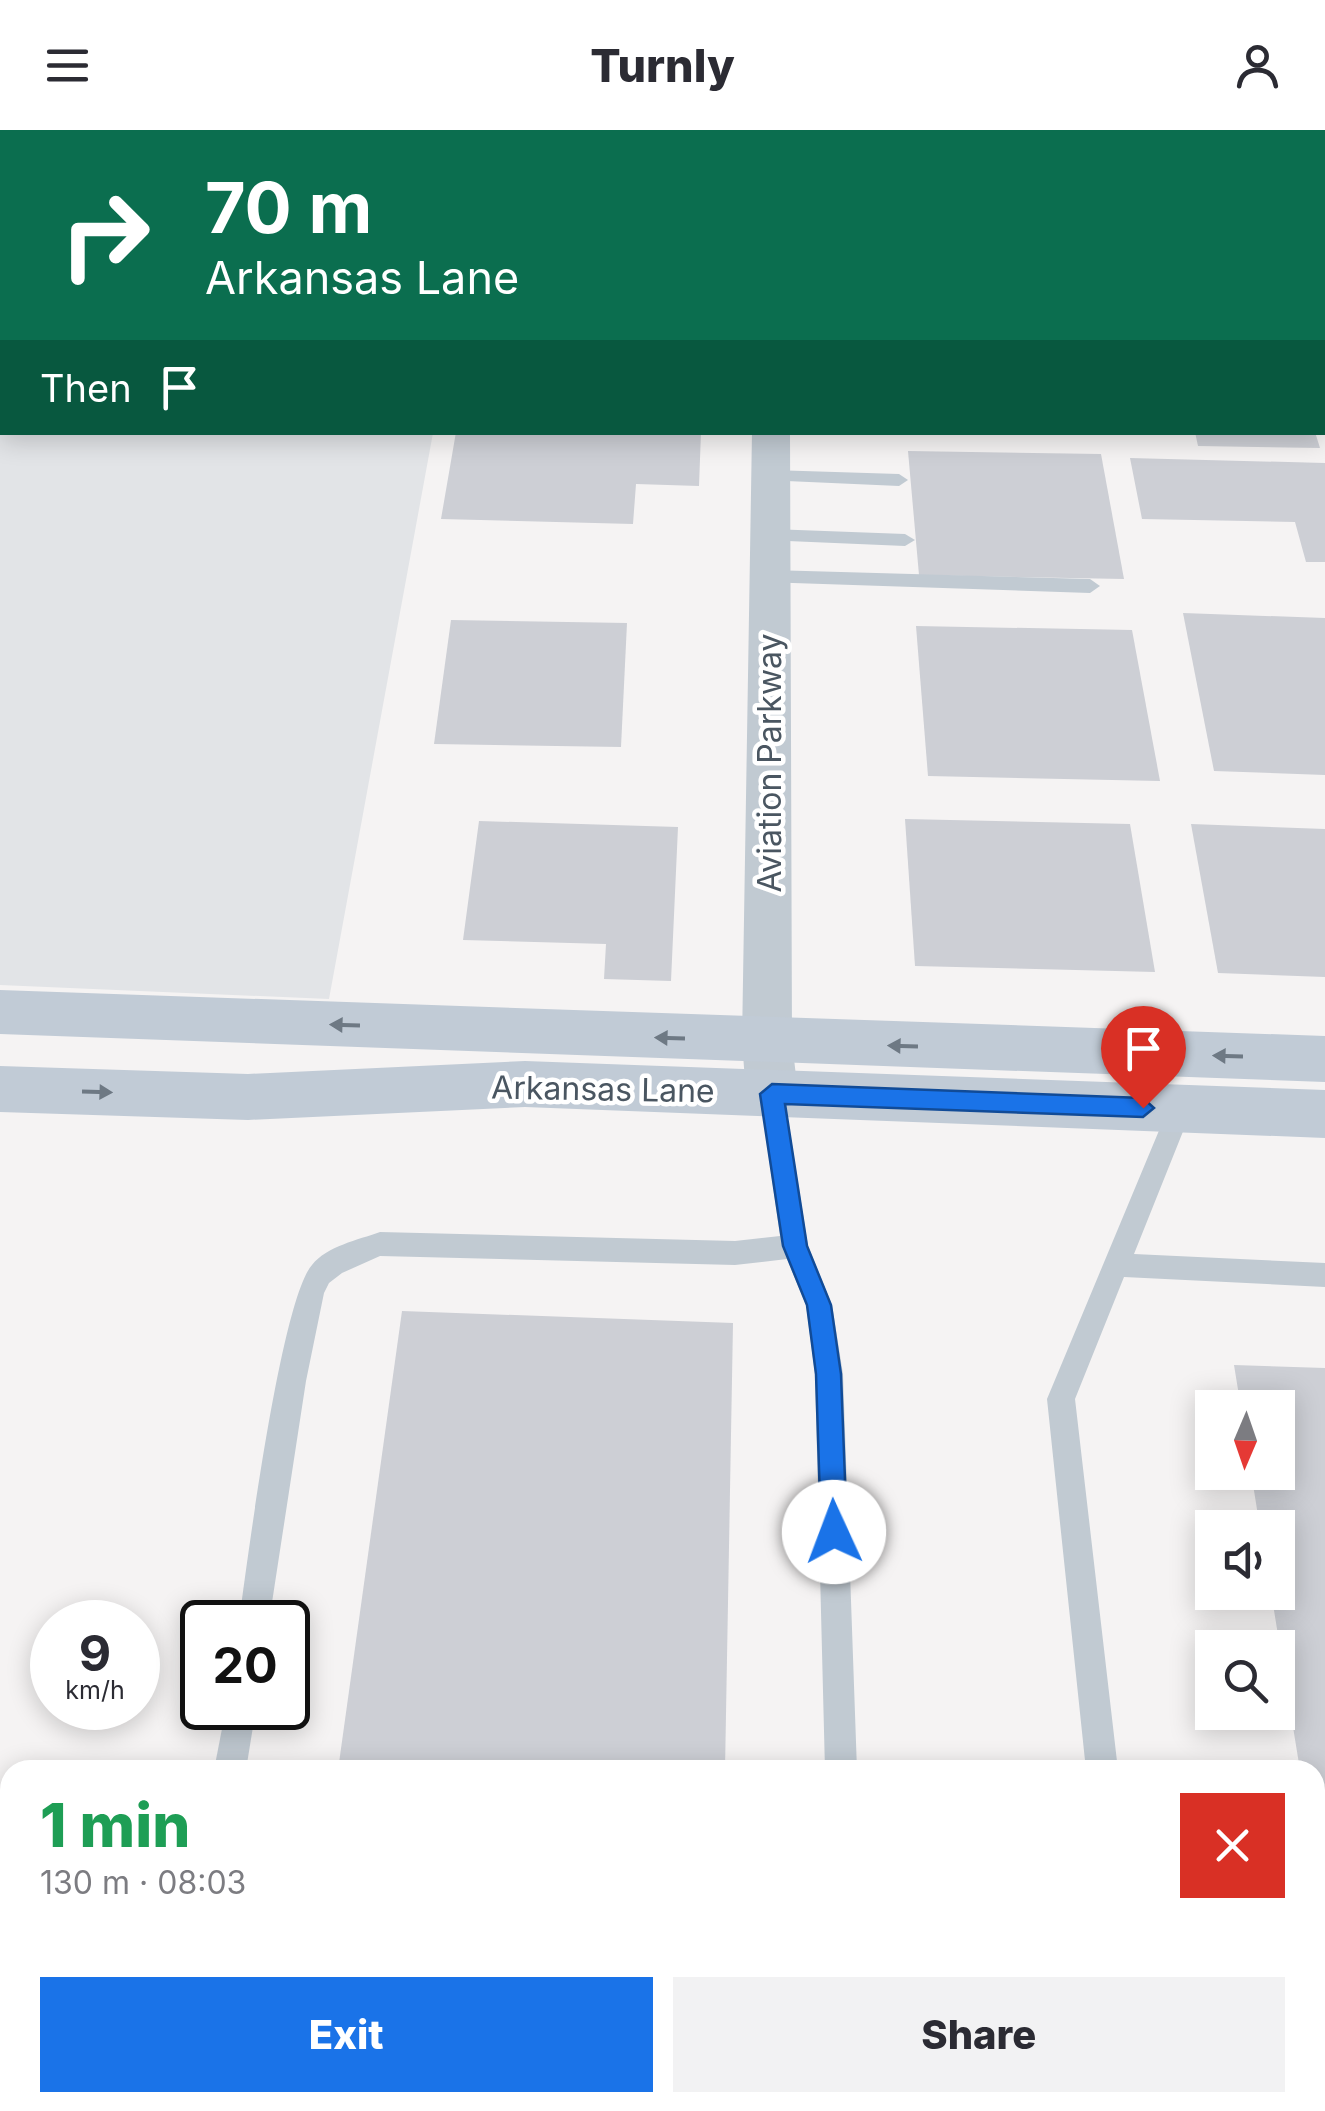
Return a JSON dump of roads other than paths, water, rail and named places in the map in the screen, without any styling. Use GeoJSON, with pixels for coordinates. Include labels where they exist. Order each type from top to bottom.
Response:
{"type":"FeatureCollection","features":[{"type":"Feature","properties":{"kind":"main road","name":"Arkansas Lane"},"geometry":{"type":"LineString","coordinates":[[0,1012],[769,1068],[1180,1109],[1325,1114]]}},
{"type":"Feature","properties":{"kind":"main road","name":"Arkansas Lane"},"geometry":{"type":"LineString","coordinates":[[0,1088],[248,1097],[769,1068],[1325,1059]]}},
{"type":"Feature","properties":{"kind":"street","name":"Aviation Parkway"},"geometry":{"type":"LineString","coordinates":[[769,1068],[771,454]]}},
{"type":"Feature","properties":{"kind":"lane"},"geometry":{"type":"LineString","coordinates":[[771,454],[899,480]]}},
{"type":"Feature","properties":{"kind":"lane"},"geometry":{"type":"LineString","coordinates":[[771,556],[905,540]]}},
{"type":"Feature","properties":{"kind":"lane"},"geometry":{"type":"LineString","coordinates":[[771,556],[1090,586]]}},
{"type":"Feature","properties":{"kind":"lane"},"geometry":{"type":"LineString","coordinates":[[769,1068],[795,1246],[819,1305],[829,1374],[842,1760]]}},
{"type":"Feature","properties":{"kind":"lane"},"geometry":{"type":"LineString","coordinates":[[1101,1760],[1061,1400],[1180,1109]]}},
{"type":"Feature","properties":{"kind":"lane"},"geometry":{"type":"LineString","coordinates":[[258,1600],[302,1331],[316,1278],[342,1258],[380,1244],[735,1253],[795,1246]]}},
{"type":"Feature","properties":{"kind":"lane"},"geometry":{"type":"LineString","coordinates":[[1116,1265],[1325,1275]]}},
{"type":"Feature","properties":{"kind":"lane"},"geometry":{"type":"LineString","coordinates":[[232,1760],[236,1730]]}}]}
